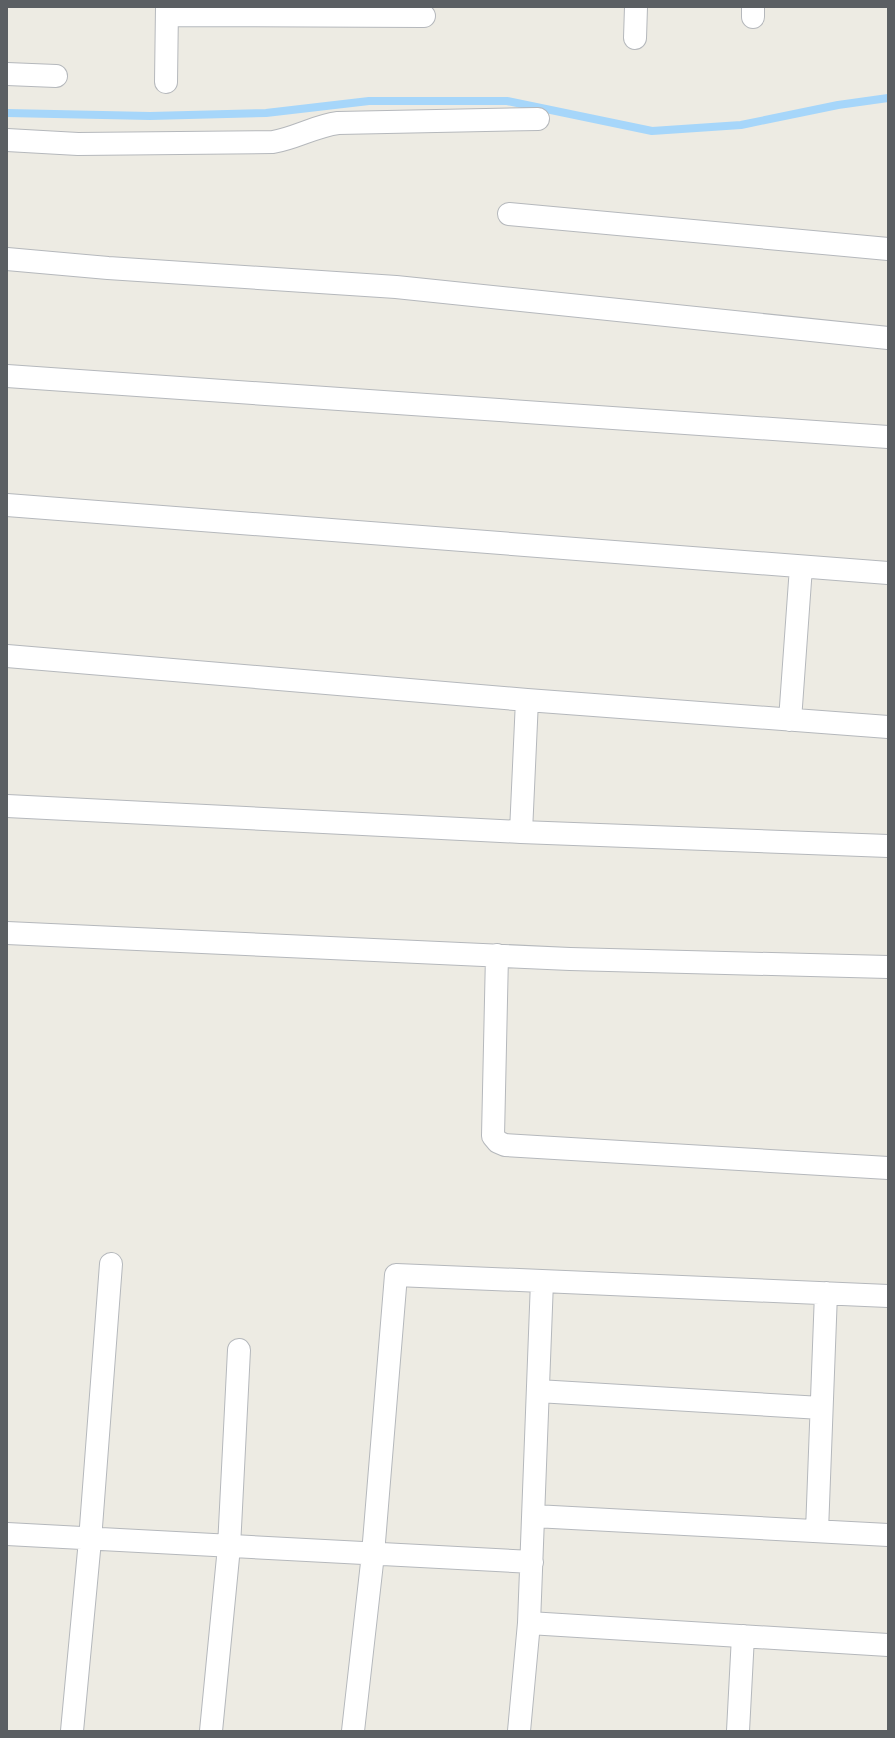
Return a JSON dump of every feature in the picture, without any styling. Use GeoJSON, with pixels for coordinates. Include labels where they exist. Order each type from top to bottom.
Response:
{"type":"FeatureCollection","features":[{"type":"Feature","properties":{"kind":"street"},"geometry":{"type":"LineString","coordinates":[[635,38],[636,7]]}},
{"type":"Feature","properties":{"kind":"street"},"geometry":{"type":"LineString","coordinates":[[166,82],[167,11],[424,16]]}},
{"type":"Feature","properties":{"kind":"street"},"geometry":{"type":"LineString","coordinates":[[7,74],[56,76]]}},
{"type":"Feature","properties":{"kind":"street"},"geometry":{"type":"LineString","coordinates":[[7,140],[78,144],[272,142],[299,136],[316,127],[338,123],[538,119]]}},
{"type":"Feature","properties":{"kind":"street"},"geometry":{"type":"LineString","coordinates":[[509,214],[888,249]]}},
{"type":"Feature","properties":{"kind":"street"},"geometry":{"type":"LineString","coordinates":[[7,259],[108,268],[396,287],[888,338]]}},
{"type":"Feature","properties":{"kind":"street"},"geometry":{"type":"LineString","coordinates":[[7,376],[888,437]]}},
{"type":"Feature","properties":{"kind":"street"},"geometry":{"type":"LineString","coordinates":[[7,505],[888,573]]}},
{"type":"Feature","properties":{"kind":"street"},"geometry":{"type":"LineString","coordinates":[[790,720],[801,567]]}},
{"type":"Feature","properties":{"kind":"street"},"geometry":{"type":"LineString","coordinates":[[7,656],[527,700],[888,727]]}},
{"type":"Feature","properties":{"kind":"street"},"geometry":{"type":"LineString","coordinates":[[520,832],[527,700]]}},
{"type":"Feature","properties":{"kind":"street"},"geometry":{"type":"LineString","coordinates":[[7,806],[520,832],[888,846]]}},
{"type":"Feature","properties":{"kind":"street"},"geometry":{"type":"LineString","coordinates":[[7,933],[498,955],[888,967]]}},
{"type":"Feature","properties":{"kind":"street"},"geometry":{"type":"LineString","coordinates":[[498,955],[493,1136],[498,1142],[505,1145],[888,1168]]}},
{"type":"Feature","properties":{"kind":"street"},"geometry":{"type":"LineString","coordinates":[[72,1731],[90,1540],[111,1264]]}},
{"type":"Feature","properties":{"kind":"street"},"geometry":{"type":"LineString","coordinates":[[353,1731],[373,1554],[396,1275],[888,1296]]}},
{"type":"Feature","properties":{"kind":"street"},"geometry":{"type":"LineString","coordinates":[[519,1731],[529,1623],[542,1281]]}},
{"type":"Feature","properties":{"kind":"street"},"geometry":{"type":"LineString","coordinates":[[817,1531],[826,1293]]}},
{"type":"Feature","properties":{"kind":"street"},"geometry":{"type":"LineString","coordinates":[[212,1731],[229,1547],[239,1350]]}},
{"type":"Feature","properties":{"kind":"street"},"geometry":{"type":"LineString","coordinates":[[538,1391],[821,1408]]}},
{"type":"Feature","properties":{"kind":"street"},"geometry":{"type":"LineString","coordinates":[[534,1516],[888,1535]]}},
{"type":"Feature","properties":{"kind":"street"},"geometry":{"type":"LineString","coordinates":[[7,1534],[90,1540],[532,1562]]}},
{"type":"Feature","properties":{"kind":"street"},"geometry":{"type":"LineString","coordinates":[[529,1623],[888,1645]]}},
{"type":"Feature","properties":{"kind":"street"},"geometry":{"type":"LineString","coordinates":[[738,1731],[743,1636]]}},
{"type":"Feature","properties":{"kind":"waterway"},"geometry":{"type":"LineString","coordinates":[[7,113],[150,116],[266,113],[369,101],[507,101],[652,131],[741,125],[838,105],[888,98]]}}]}
